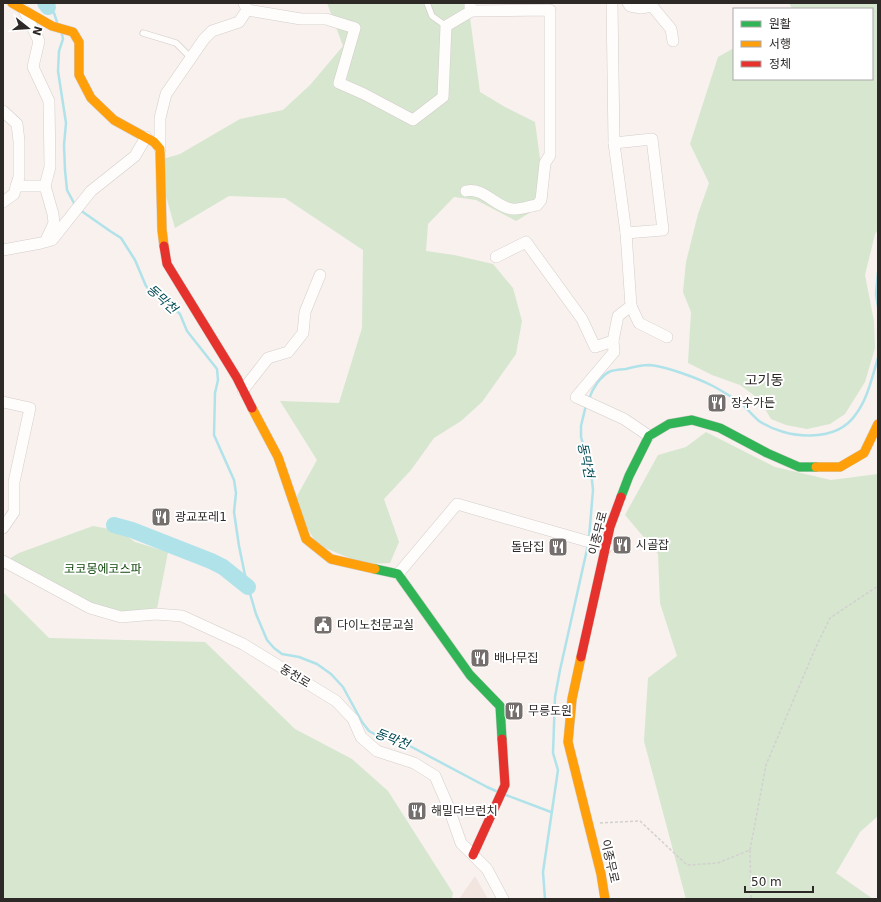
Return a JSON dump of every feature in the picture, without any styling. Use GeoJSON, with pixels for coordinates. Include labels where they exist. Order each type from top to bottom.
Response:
{"type":"FeatureCollection","features":[{"type":"Feature","properties":{"kind":"street"},"geometry":{"type":"LineString","coordinates":[[3,8],[12,3],[52,26],[73,32],[79,42],[78,75],[91,98],[114,120],[154,142],[160,150]]}},
{"type":"Feature","properties":{"kind":"street"},"geometry":{"type":"LineString","coordinates":[[612,3],[614,143],[626,233],[631,306],[639,324],[667,338]]}},
{"type":"Feature","properties":{"kind":"street"},"geometry":{"type":"LineString","coordinates":[[628,3],[630,6],[641,8],[652,6],[671,29],[673,41]]}},
{"type":"Feature","properties":{"kind":"street"},"geometry":{"type":"LineString","coordinates":[[466,191],[476,191],[484,194],[497,203],[512,209],[537,205],[541,200],[545,163],[550,155],[550,6],[474,12],[471,7],[446,26],[443,97],[413,120],[364,94],[339,83],[354,28],[326,19],[301,19],[245,7],[239,22],[212,32],[204,39],[166,94],[160,118],[160,150],[162,230],[167,264],[243,390],[278,457],[306,539],[330,559],[398,574],[470,675],[500,706],[505,785],[472,855]]}},
{"type":"Feature","properties":{"kind":"street"},"geometry":{"type":"LineString","coordinates":[[24,10],[39,41]]}},
{"type":"Feature","properties":{"kind":"street"},"geometry":{"type":"LineString","coordinates":[[45,242],[54,224],[54,214],[46,186],[50,167],[49,101],[33,67],[39,41],[52,26]]}},
{"type":"Feature","properties":{"kind":"street"},"geometry":{"type":"LineString","coordinates":[[3,111],[17,124],[19,141],[19,177],[14,194],[3,202]]}},
{"type":"Feature","properties":{"kind":"street"},"geometry":{"type":"LineString","coordinates":[[3,250],[52,240],[91,191],[134,156],[146,137]]}},
{"type":"Feature","properties":{"kind":"street"},"geometry":{"type":"LineString","coordinates":[[614,143],[652,140],[663,230],[626,233]]}},
{"type":"Feature","properties":{"kind":"street"},"geometry":{"type":"LineString","coordinates":[[16,186],[46,186]]}},
{"type":"Feature","properties":{"kind":"street"},"geometry":{"type":"LineString","coordinates":[[496,257],[526,242],[582,319],[595,347],[613,341]]}},
{"type":"Feature","properties":{"kind":"street"},"geometry":{"type":"LineString","coordinates":[[243,390],[268,358],[288,352],[303,333],[305,312],[320,275]]}},
{"type":"Feature","properties":{"kind":"street"},"geometry":{"type":"LineString","coordinates":[[631,306],[618,316],[613,341],[614,352],[576,397],[624,419],[649,436],[669,424],[692,420],[720,428],[767,453],[799,467],[840,467],[864,453],[878,424]]}},
{"type":"Feature","properties":{"kind":"street"},"geometry":{"type":"LineString","coordinates":[[3,402],[30,408],[14,482],[14,512],[3,528]]}},
{"type":"Feature","properties":{"kind":"street","name":"이종무로"},"geometry":{"type":"LineString","coordinates":[[606,899],[568,742],[572,700],[607,547],[610,527],[629,476],[649,436]]}},
{"type":"Feature","properties":{"kind":"street"},"geometry":{"type":"LineString","coordinates":[[398,574],[456,504],[594,545],[607,547]]}},
{"type":"Feature","properties":{"kind":"street","name":"동천로"},"geometry":{"type":"LineString","coordinates":[[3,561],[90,608],[121,617],[156,614],[182,616],[243,644],[336,701],[353,719],[361,737],[377,751],[414,763],[435,776],[448,806],[461,843],[487,869],[503,899]]}},
{"type":"Feature","properties":{"kind":"lane"},"geometry":{"type":"LineString","coordinates":[[426,3],[432,16],[446,26]]}},
{"type":"Feature","properties":{"kind":"lane"},"geometry":{"type":"LineString","coordinates":[[143,33],[176,43],[191,58]]}},
{"type":"Feature","properties":{"kind":"path"},"geometry":{"type":"LineString","coordinates":[[751,899],[750,850],[766,765],[815,649],[830,618],[878,586]]}},
{"type":"Feature","properties":{"kind":"path"},"geometry":{"type":"LineString","coordinates":[[588,824],[640,821],[687,865],[718,863],[750,850]]}},
{"type":"Feature","properties":{"kind":"shaded area"},"geometry":{"type":"Polygon","coordinates":[[[475,876],[488,899],[459,899],[475,876]]]}},
{"type":"Feature","properties":{"kind":"green space"},"geometry":{"type":"Polygon","coordinates":[[[327,3],[468,3],[480,92],[535,122],[542,173],[531,212],[516,221],[476,200],[454,197],[428,224],[426,251],[454,255],[493,264],[513,288],[522,321],[516,354],[482,402],[461,421],[434,438],[411,470],[384,499],[399,542],[390,563],[364,564],[318,545],[292,505],[317,460],[280,401],[339,403],[362,328],[363,250],[285,198],[229,196],[175,228],[156,161],[180,154],[240,119],[283,110],[310,85],[343,46],[327,3]]]}},
{"type":"Feature","properties":{"kind":"green space"},"geometry":{"type":"Polygon","coordinates":[[[789,3],[878,3],[878,230],[875,234],[865,275],[874,321],[875,348],[865,382],[845,414],[830,424],[807,429],[786,425],[771,419],[759,399],[740,385],[712,375],[688,363],[691,312],[683,292],[686,262],[698,214],[709,183],[690,144],[718,57],[733,49],[733,80],[873,80],[873,8],[792,8],[789,3]]]}},
{"type":"Feature","properties":{"kind":"green space"},"geometry":{"type":"Polygon","coordinates":[[[706,432],[775,467],[831,480],[878,474],[878,816],[860,832],[836,873],[873,899],[686,899],[644,741],[648,678],[677,656],[660,603],[658,554],[625,515],[658,455],[686,447],[706,432]]]}},
{"type":"Feature","properties":{"kind":"green space","name":"코코몽에코스파"},"geometry":{"type":"Polygon","coordinates":[[[93,526],[120,531],[135,542],[168,552],[156,614],[90,608],[4,562],[19,553],[93,526]]]}},
{"type":"Feature","properties":{"kind":"green space"},"geometry":{"type":"Polygon","coordinates":[[[3,592],[49,638],[205,642],[295,729],[352,759],[388,791],[453,893],[452,899],[3,899],[3,592]]]}},
{"type":"Feature","properties":{"kind":"waterway","name":"동막천"},"geometry":{"type":"LineString","coordinates":[[45,3],[48,7]]}},
{"type":"Feature","properties":{"kind":"waterway","name":"동막천"},"geometry":{"type":"LineString","coordinates":[[48,3],[48,7],[54,13],[57,22]]}},
{"type":"Feature","properties":{"kind":"waterway","name":"동막천"},"geometry":{"type":"LineString","coordinates":[[62,34],[63,39],[59,51],[58,71],[66,123],[64,145],[65,170],[67,190],[75,205]]}},
{"type":"Feature","properties":{"kind":"waterway","name":"동막천"},"geometry":{"type":"LineString","coordinates":[[80,210],[121,238],[135,260],[146,286],[154,295],[169,304],[180,314],[187,331],[217,369],[218,380],[215,393],[214,435],[234,480],[236,493],[234,512],[246,580],[256,614],[267,640],[282,654],[299,657],[317,664],[331,674],[343,687],[362,722],[369,731],[378,736],[393,739],[408,745],[496,791]]}},
{"type":"Feature","properties":{"kind":"waterway","name":"동막천"},"geometry":{"type":"LineString","coordinates":[[878,272],[876,294],[878,307]]}},
{"type":"Feature","properties":{"kind":"waterway","name":"동막천"},"geometry":{"type":"LineString","coordinates":[[589,399],[597,383],[607,373],[615,370],[650,365],[682,373],[713,386],[736,400],[759,421],[770,427],[796,435],[810,436],[836,430],[847,424],[856,414],[867,394],[878,358]]}},
{"type":"Feature","properties":{"kind":"waterway","name":"동막천"},"geometry":{"type":"LineString","coordinates":[[586,405],[581,426],[581,437],[591,471],[593,490],[589,538]]}},
{"type":"Feature","properties":{"kind":"waterway","name":"동막천"},"geometry":{"type":"LineString","coordinates":[[114,525],[132,530],[211,561],[223,567],[248,587]]}},
{"type":"Feature","properties":{"kind":"waterway","name":"동막천"},"geometry":{"type":"LineString","coordinates":[[545,899],[543,872],[558,770],[553,753],[555,697],[588,545]]}},
{"type":"Feature","properties":{"kind":"waterway","name":"동막천"},"geometry":{"type":"LineString","coordinates":[[506,795],[551,812]]}},
{"type":"Feature","properties":{"kind":"traffic: fast"},"geometry":{"type":"LineString","coordinates":[[621,497],[629,476],[649,436],[669,424],[692,420],[720,428],[767,453],[799,467],[816,467]]}},
{"type":"Feature","properties":{"kind":"traffic: fast"},"geometry":{"type":"LineString","coordinates":[[375,569],[398,574],[470,675],[500,706],[502,739]]}},
{"type":"Feature","properties":{"kind":"traffic: slow"},"geometry":{"type":"LineString","coordinates":[[12,3],[52,26],[73,32],[79,42],[79,75],[91,98],[114,120],[154,142],[160,149],[162,230],[164,246]]}},
{"type":"Feature","properties":{"kind":"traffic: slow"},"geometry":{"type":"LineString","coordinates":[[252,408],[278,457],[306,539],[331,559],[375,569]]}},
{"type":"Feature","properties":{"kind":"traffic: slow"},"geometry":{"type":"LineString","coordinates":[[816,467],[840,467],[864,453],[878,424]]}},
{"type":"Feature","properties":{"kind":"traffic: slow"},"geometry":{"type":"LineString","coordinates":[[581,657],[572,699],[568,742],[601,874],[605,899]]}},
{"type":"Feature","properties":{"kind":"traffic: jam"},"geometry":{"type":"LineString","coordinates":[[164,246],[167,264],[237,378],[252,408]]}},
{"type":"Feature","properties":{"kind":"traffic: jam"},"geometry":{"type":"LineString","coordinates":[[581,657],[610,527],[621,497]]}},
{"type":"Feature","properties":{"kind":"traffic: jam"},"geometry":{"type":"LineString","coordinates":[[473,855],[505,785],[502,739]]}},
{"type":"Feature","properties":{"kind":"place","name":"장수가든"},"geometry":{"type":"Point","coordinates":[717,403]}},
{"type":"Feature","properties":{"kind":"place","name":"광교포레1"},"geometry":{"type":"Point","coordinates":[161,517]}},
{"type":"Feature","properties":{"kind":"place","name":"시골잡"},"geometry":{"type":"Point","coordinates":[622,545]}},
{"type":"Feature","properties":{"kind":"place","name":"돌담집"},"geometry":{"type":"Point","coordinates":[558,547]}},
{"type":"Feature","properties":{"kind":"place","name":"다이노천문교실"},"geometry":{"type":"Point","coordinates":[323,625]}},
{"type":"Feature","properties":{"kind":"place","name":"배나무집"},"geometry":{"type":"Point","coordinates":[480,658]}},
{"type":"Feature","properties":{"kind":"place","name":"무릉도원"},"geometry":{"type":"Point","coordinates":[514,711]}},
{"type":"Feature","properties":{"kind":"place","name":"해밀더브런치"},"geometry":{"type":"Point","coordinates":[417,811]}},
{"type":"Feature","properties":{"kind":"district","name":"고기동"},"geometry":{"type":"Point","coordinates":[764,380]}}]}
